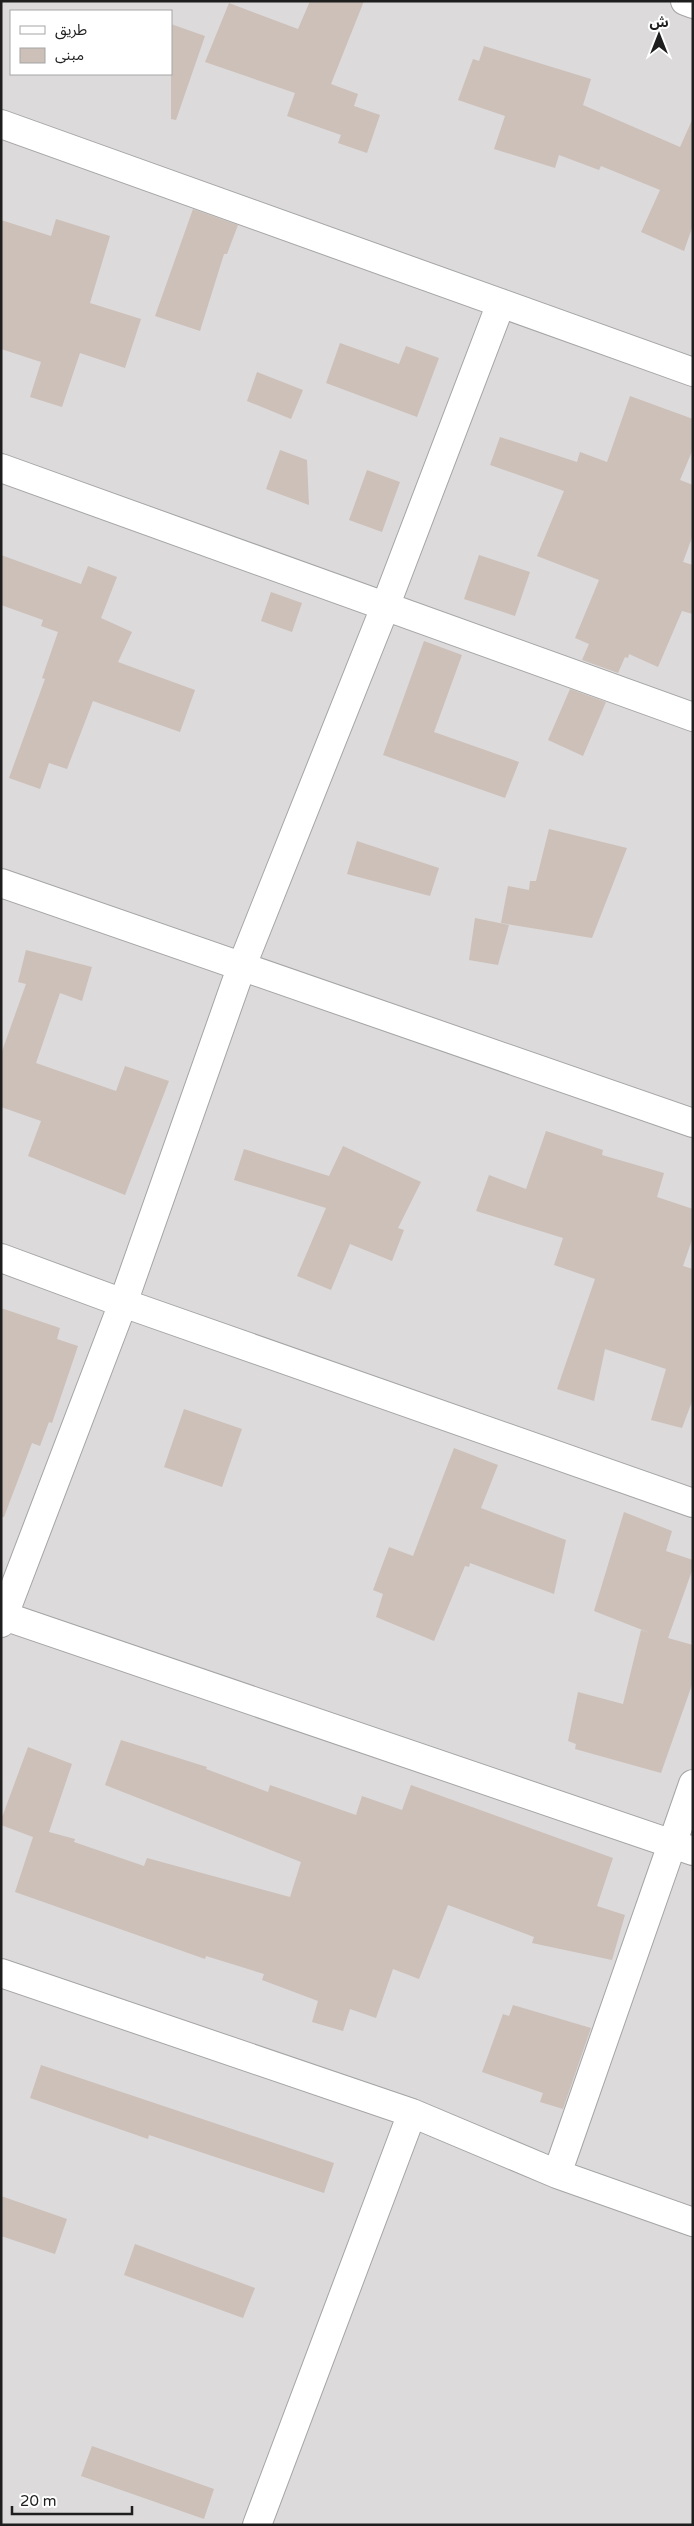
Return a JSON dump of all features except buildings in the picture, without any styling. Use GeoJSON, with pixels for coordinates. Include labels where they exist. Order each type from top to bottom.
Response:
{"type":"FeatureCollection","features":[{"type":"Feature","properties":{"kind":"street"},"geometry":{"type":"LineString","coordinates":[[685,1],[693,4]]}},
{"type":"Feature","properties":{"kind":"street"},"geometry":{"type":"LineString","coordinates":[[1,124],[693,372]]}},
{"type":"Feature","properties":{"kind":"street"},"geometry":{"type":"LineString","coordinates":[[501,304],[385,607],[241,968],[123,1303],[2,1618],[683,1847]]}},
{"type":"Feature","properties":{"kind":"street"},"geometry":{"type":"LineString","coordinates":[[1,468],[693,718]]}},
{"type":"Feature","properties":{"kind":"street"},"geometry":{"type":"LineString","coordinates":[[1,883],[241,968],[693,1123]]}},
{"type":"Feature","properties":{"kind":"street"},"geometry":{"type":"LineString","coordinates":[[1,1258],[123,1303],[693,1503]]}},
{"type":"Feature","properties":{"kind":"street"},"geometry":{"type":"LineString","coordinates":[[557,2174],[683,1847],[693,1784]]}},
{"type":"Feature","properties":{"kind":"street"},"geometry":{"type":"LineString","coordinates":[[1,1973],[412,2113],[557,2174],[693,2222]]}},
{"type":"Feature","properties":{"kind":"street"},"geometry":{"type":"LineString","coordinates":[[257,2525],[412,2113]]}},
{"type":"Feature","properties":{"kind":"shaded area"},"geometry":{"type":"Polygon","coordinates":[[[1,1],[693,1],[693,2525],[1,2525],[1,1]]]}}]}
